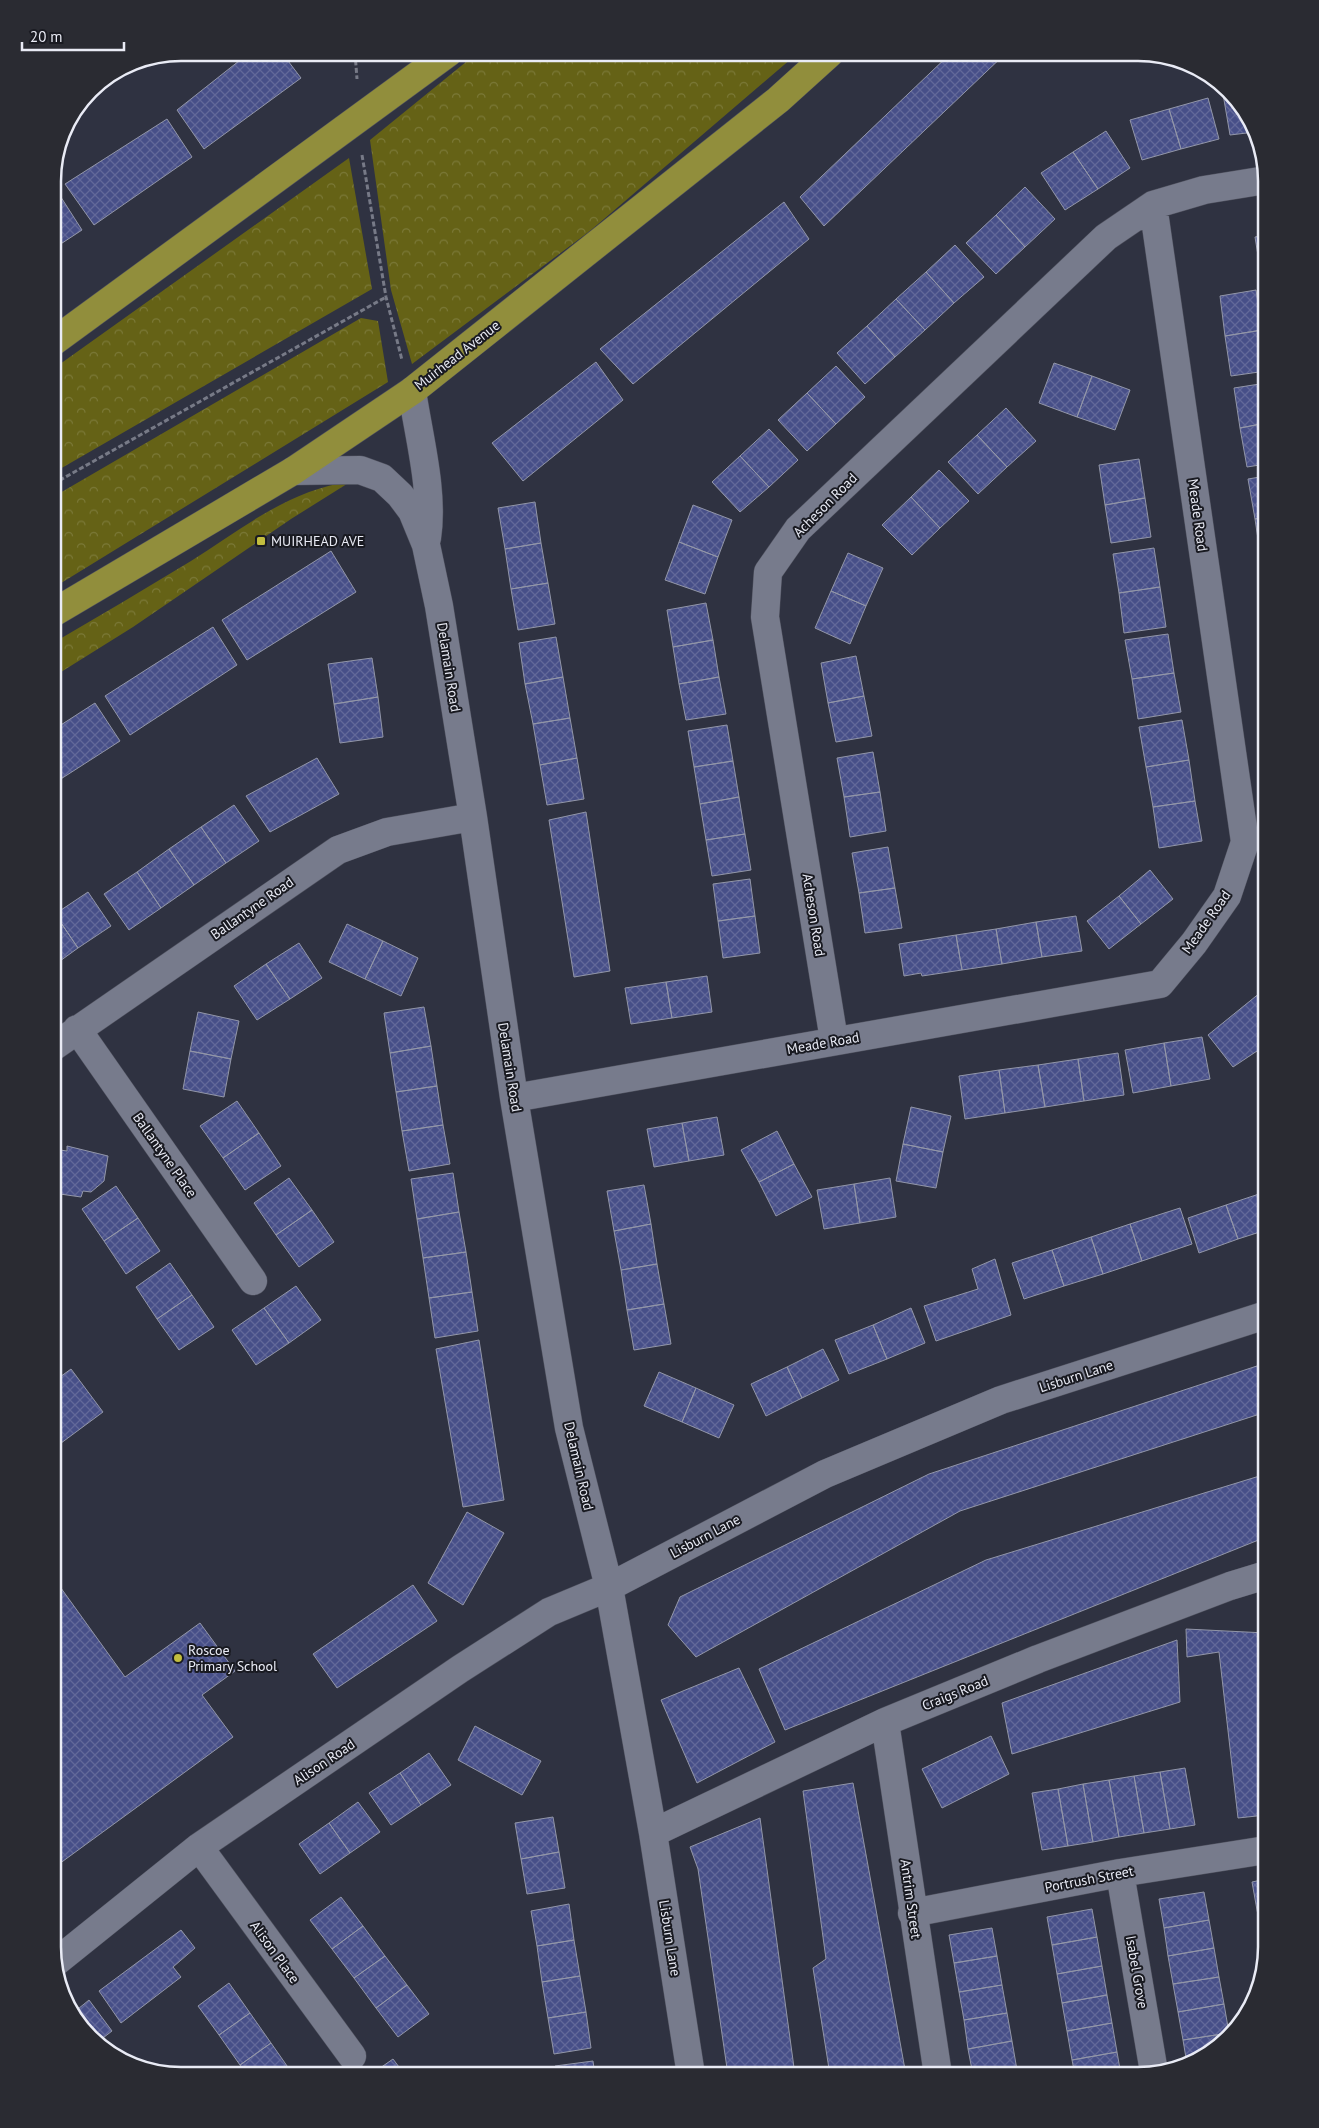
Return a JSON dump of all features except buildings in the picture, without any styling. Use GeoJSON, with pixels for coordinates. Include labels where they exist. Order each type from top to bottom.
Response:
{"type":"FeatureCollection","features":[{"type":"Feature","properties":{"kind":"highway"},"geometry":{"type":"LineString","coordinates":[[62,335],[433,61]]}},
{"type":"Feature","properties":{"kind":"highway","name":"Muirhead Avenue"},"geometry":{"type":"LineString","coordinates":[[62,608],[293,471],[412,391],[778,100],[820,62]]}},
{"type":"Feature","properties":{"kind":"street","name":"Acheson Road"},"geometry":{"type":"LineString","coordinates":[[834,1040],[765,617],[768,572],[798,529],[1106,237],[1153,206],[1204,190],[1258,181]]}},
{"type":"Feature","properties":{"kind":"street","name":"Meade Road"},"geometry":{"type":"LineString","coordinates":[[514,1098],[834,1040],[1160,984],[1194,943],[1227,896],[1245,842],[1153,206]]}},
{"type":"Feature","properties":{"kind":"street"},"geometry":{"type":"LineString","coordinates":[[412,391],[430,518],[426,545]]}},
{"type":"Feature","properties":{"kind":"street"},"geometry":{"type":"LineString","coordinates":[[293,471],[360,470],[382,478],[400,495],[412,511],[426,545]]}},
{"type":"Feature","properties":{"kind":"street","name":"Delamain Road"},"geometry":{"type":"LineString","coordinates":[[426,545],[439,606],[473,817],[514,1098],[569,1428],[609,1587]]}},
{"type":"Feature","properties":{"kind":"street","name":"Ballantyne Road"},"geometry":{"type":"LineString","coordinates":[[62,1041],[338,850],[387,832],[473,817]]}},
{"type":"Feature","properties":{"kind":"street","name":"Ballantyne Place"},"geometry":{"type":"LineString","coordinates":[[77,1029],[253,1281]]}},
{"type":"Feature","properties":{"kind":"street","name":"Lisburn Lane"},"geometry":{"type":"LineString","coordinates":[[690,2067],[654,1833],[609,1587],[825,1474],[1001,1400],[1258,1318]]}},
{"type":"Feature","properties":{"kind":"street","name":"Craigs Road"},"geometry":{"type":"LineString","coordinates":[[654,1833],[885,1722],[1038,1659],[1230,1586],[1258,1577]]}},
{"type":"Feature","properties":{"kind":"street","name":"Alison Road"},"geometry":{"type":"LineString","coordinates":[[62,1957],[199,1847],[460,1669],[549,1612],[609,1587]]}},
{"type":"Feature","properties":{"kind":"street","name":"Antrim Street"},"geometry":{"type":"LineString","coordinates":[[885,1722],[912,1913],[937,2067]]}},
{"type":"Feature","properties":{"kind":"street","name":"Alison Place"},"geometry":{"type":"LineString","coordinates":[[199,1847],[352,2056]]}},
{"type":"Feature","properties":{"kind":"street","name":"Portrush Street"},"geometry":{"type":"LineString","coordinates":[[912,1913],[1120,1873],[1258,1851]]}},
{"type":"Feature","properties":{"kind":"street","name":"Isabel Grove"},"geometry":{"type":"LineString","coordinates":[[1120,1873],[1153,2066]]}},
{"type":"Feature","properties":{"kind":"path"},"geometry":{"type":"LineString","coordinates":[[355,61],[361,116],[361,150],[386,297],[412,391]]}},
{"type":"Feature","properties":{"kind":"path"},"geometry":{"type":"LineString","coordinates":[[62,479],[386,297]]}},
{"type":"Feature","properties":{"kind":"green space"},"geometry":{"type":"Polygon","coordinates":[[[467,61],[788,62],[590,231],[412,364],[391,290],[370,140],[467,61]]]}},
{"type":"Feature","properties":{"kind":"green space"},"geometry":{"type":"Polygon","coordinates":[[[349,158],[372,289],[62,468],[62,363],[349,158]]]}},
{"type":"Feature","properties":{"kind":"green space"},"geometry":{"type":"Polygon","coordinates":[[[361,318],[378,321],[388,382],[62,583],[62,492],[361,318]]]}},
{"type":"Feature","properties":{"kind":"green space"},"geometry":{"type":"Polygon","coordinates":[[[350,482],[291,519],[133,627],[62,672],[62,638],[191,561],[266,512],[307,493],[328,486],[350,482]]]}},
{"type":"Feature","properties":{"kind":"place","name":"MUIRHEAD AVE"},"geometry":{"type":"Point","coordinates":[261,541]}},
{"type":"Feature","properties":{"kind":"place","name":"Roscoe Primary School"},"geometry":{"type":"Point","coordinates":[178,1658]}}]}
